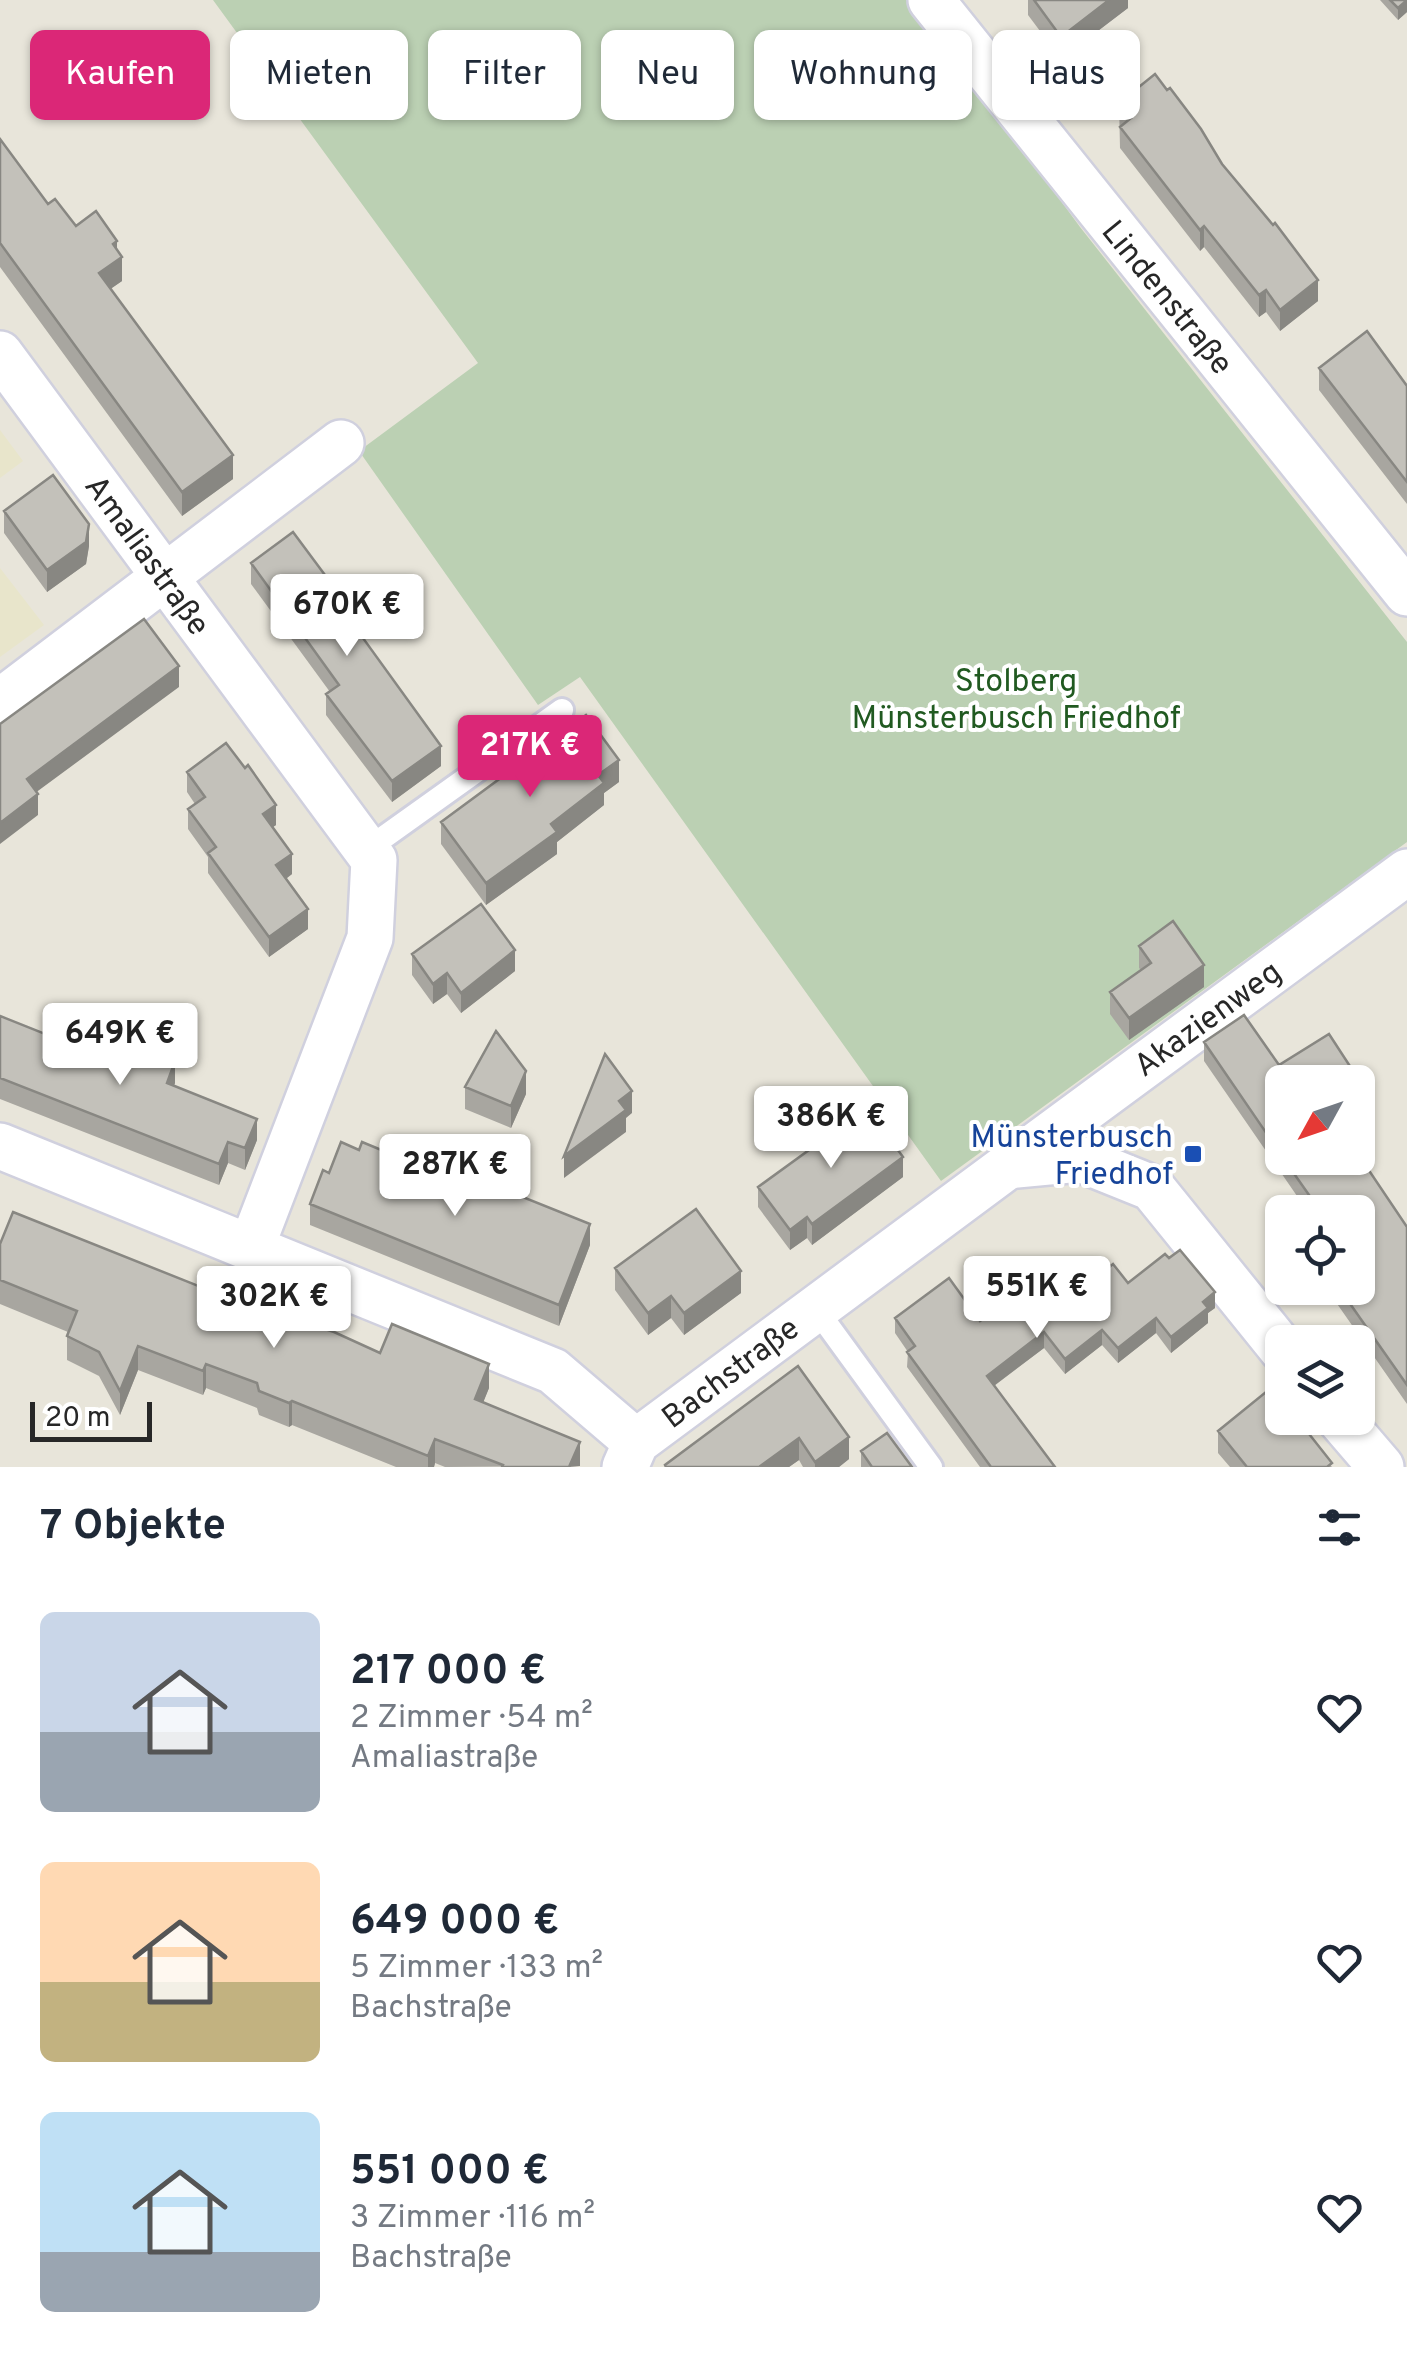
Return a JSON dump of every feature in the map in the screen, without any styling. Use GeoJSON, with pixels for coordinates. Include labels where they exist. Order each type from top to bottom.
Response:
{"type":"FeatureCollection","features":[{"type":"Feature","properties":{"kind":"street","name":"Lindenstraße"},"geometry":{"type":"LineString","coordinates":[[931,0],[1407,593]]}},
{"type":"Feature","properties":{"kind":"street","name":"Amaliastraße"},"geometry":{"type":"LineString","coordinates":[[0,354],[374,860],[370,938],[250,1248]]}},
{"type":"Feature","properties":{"kind":"street"},"geometry":{"type":"LineString","coordinates":[[0,702],[342,444]]}},
{"type":"Feature","properties":{"kind":"street","name":"Akazienweg"},"geometry":{"type":"LineString","coordinates":[[1008,1166],[1407,872]]}},
{"type":"Feature","properties":{"kind":"street","name":"Bachstraße"},"geometry":{"type":"LineString","coordinates":[[0,1146],[553,1371],[630,1455],[816,1309],[1008,1166]]}},
{"type":"Feature","properties":{"kind":"street"},"geometry":{"type":"LineString","coordinates":[[1008,1166],[1080,1159],[1152,1188],[1265,1328]]}},
{"type":"Feature","properties":{"kind":"street"},"geometry":{"type":"LineString","coordinates":[[1354,1435],[1382,1467]]}},
{"type":"Feature","properties":{"kind":"lane"},"geometry":{"type":"LineString","coordinates":[[366,850],[562,710]]}},
{"type":"Feature","properties":{"kind":"lane"},"geometry":{"type":"LineString","coordinates":[[816,1309],[931,1467]]}},
{"type":"Feature","properties":{"kind":"shaded area"},"geometry":{"type":"Polygon","coordinates":[[[0,430],[23,461],[0,478],[0,430]]]}},
{"type":"Feature","properties":{"kind":"shaded area"},"geometry":{"type":"Polygon","coordinates":[[[0,568],[44,625],[0,657],[0,568]]]}},
{"type":"Feature","properties":{"kind":"green space","name":"Stolberg Münsterbusch Friedhof"},"geometry":{"type":"Polygon","coordinates":[[[213,0],[914,0],[936,30],[754,30],[754,120],[972,120],[972,79],[992,107],[992,120],[1002,120],[1080,227],[1407,642],[1407,842],[941,1181],[580,677],[538,705],[359,451],[478,363],[301,120],[408,120],[408,30],[235,30],[213,0]]]}},
{"type":"Feature","properties":{"kind":"building"},"geometry":{"type":"Polygon","coordinates":[[[1034,0],[1109,0],[1070,30],[1056,30],[1034,0]]]}},
{"type":"Feature","properties":{"kind":"building"},"geometry":{"type":"Polygon","coordinates":[[[1390,0],[1407,0],[1398,8],[1390,0]]]}},
{"type":"Feature","properties":{"kind":"building"},"geometry":{"type":"Polygon","coordinates":[[[1155,74],[1167,90],[1170,88],[1222,164],[1275,223],[1318,280],[1280,310],[1266,290],[1259,295],[1204,226],[1200,230],[1120,127],[1129,120],[1140,120],[1140,86],[1155,74]]]}},
{"type":"Feature","properties":{"kind":"building"},"geometry":{"type":"Polygon","coordinates":[[[0,139],[48,204],[55,199],[76,226],[96,211],[117,241],[113,244],[122,257],[99,273],[233,455],[182,492],[0,243],[0,139]]]}},
{"type":"Feature","properties":{"kind":"building"},"geometry":{"type":"Polygon","coordinates":[[[1367,331],[1407,386],[1407,482],[1319,368],[1367,331]]]}},
{"type":"Feature","properties":{"kind":"building"},"geometry":{"type":"Polygon","coordinates":[[[53,475],[89,524],[86,542],[47,570],[4,511],[53,475]]]}},
{"type":"Feature","properties":{"kind":"building"},"geometry":{"type":"Polygon","coordinates":[[[293,532],[365,629],[360,634],[441,746],[392,781],[326,694],[339,685],[251,563],[293,532]]]}},
{"type":"Feature","properties":{"kind":"building"},"geometry":{"type":"Polygon","coordinates":[[[144,619],[179,666],[27,779],[38,794],[0,823],[0,724],[144,619]]]}},
{"type":"Feature","properties":{"kind":"building"},"geometry":{"type":"Polygon","coordinates":[[[586,715],[619,760],[598,775],[604,783],[551,824],[557,832],[486,883],[441,822],[586,715]]]}},
{"type":"Feature","properties":{"kind":"building"},"geometry":{"type":"Polygon","coordinates":[[[226,743],[245,768],[248,765],[276,805],[263,814],[292,854],[276,865],[308,909],[269,937],[208,853],[216,847],[188,809],[205,797],[187,772],[226,743]]]}},
{"type":"Feature","properties":{"kind":"building"},"geometry":{"type":"Polygon","coordinates":[[[481,904],[515,950],[461,993],[447,973],[433,984],[412,954],[481,904]]]}},
{"type":"Feature","properties":{"kind":"building"},"geometry":{"type":"Polygon","coordinates":[[[1173,921],[1204,965],[1129,1018],[1110,992],[1151,963],[1139,946],[1173,921]]]}},
{"type":"Feature","properties":{"kind":"building"},"geometry":{"type":"Polygon","coordinates":[[[1244,1015],[1279,1065],[1265,1065],[1265,1131],[1204,1042],[1244,1015]]]}},
{"type":"Feature","properties":{"kind":"building"},"geometry":{"type":"Polygon","coordinates":[[[0,1016],[80,1048],[89,1027],[175,1061],[167,1083],[257,1119],[245,1148],[228,1142],[219,1164],[0,1078],[0,1016]]]}},
{"type":"Feature","properties":{"kind":"building"},"geometry":{"type":"Polygon","coordinates":[[[496,1031],[526,1071],[511,1106],[465,1087],[496,1031]]]}},
{"type":"Feature","properties":{"kind":"building"},"geometry":{"type":"Polygon","coordinates":[[[1329,1034],[1349,1065],[1279,1065],[1329,1034]]]}},
{"type":"Feature","properties":{"kind":"building"},"geometry":{"type":"Polygon","coordinates":[[[605,1054],[632,1091],[619,1101],[626,1110],[564,1156],[605,1054]]]}},
{"type":"Feature","properties":{"kind":"building"},"geometry":{"type":"Polygon","coordinates":[[[867,1108],[903,1157],[812,1224],[807,1217],[790,1230],[758,1187],[867,1108]]]}},
{"type":"Feature","properties":{"kind":"building"},"geometry":{"type":"Polygon","coordinates":[[[341,1142],[359,1150],[362,1142],[444,1176],[448,1167],[590,1224],[559,1305],[310,1204],[323,1170],[329,1173],[341,1142]]]}},
{"type":"Feature","properties":{"kind":"building"},"geometry":{"type":"Polygon","coordinates":[[[1295,1175],[1372,1175],[1407,1227],[1407,1385],[1375,1339],[1375,1325],[1365,1325],[1351,1305],[1375,1305],[1375,1195],[1309,1195],[1295,1175]]]}},
{"type":"Feature","properties":{"kind":"building"},"geometry":{"type":"Polygon","coordinates":[[[696,1209],[741,1271],[684,1313],[671,1296],[648,1313],[615,1268],[696,1209]]]}},
{"type":"Feature","properties":{"kind":"building"},"geometry":{"type":"Polygon","coordinates":[[[13,1212],[256,1309],[257,1306],[334,1332],[380,1353],[392,1324],[489,1364],[475,1399],[580,1442],[569,1467],[502,1467],[435,1439],[428,1456],[259,1391],[257,1383],[206,1364],[203,1371],[138,1346],[120,1391],[99,1352],[67,1336],[77,1311],[0,1280],[0,1244],[13,1212]]]}},
{"type":"Feature","properties":{"kind":"building"},"geometry":{"type":"Polygon","coordinates":[[[1180,1250],[1215,1292],[1203,1302],[1208,1308],[1171,1337],[1156,1318],[1118,1348],[1102,1330],[1065,1359],[1044,1332],[987,1376],[1055,1467],[991,1467],[907,1352],[915,1346],[895,1318],[949,1278],[980,1321],[1017,1295],[1024,1304],[1060,1275],[1075,1295],[1113,1264],[1128,1283],[1165,1254],[1169,1258],[1180,1250]]]}},
{"type":"Feature","properties":{"kind":"building"},"geometry":{"type":"Polygon","coordinates":[[[798,1366],[849,1437],[815,1462],[799,1438],[759,1467],[666,1467],[665,1465],[798,1366]]]}},
{"type":"Feature","properties":{"kind":"building"},"geometry":{"type":"Polygon","coordinates":[[[1265,1393],[1265,1435],[1310,1435],[1332,1463],[1327,1467],[1247,1467],[1218,1431],[1265,1393]]]}},
{"type":"Feature","properties":{"kind":"building"},"geometry":{"type":"Polygon","coordinates":[[[887,1433],[912,1467],[872,1467],[861,1451],[887,1433]]]}},
{"type":"Feature","properties":{"kind":"place","name":"Münsterbusch Friedhof"},"geometry":{"type":"Point","coordinates":[1193,1154]}}]}
